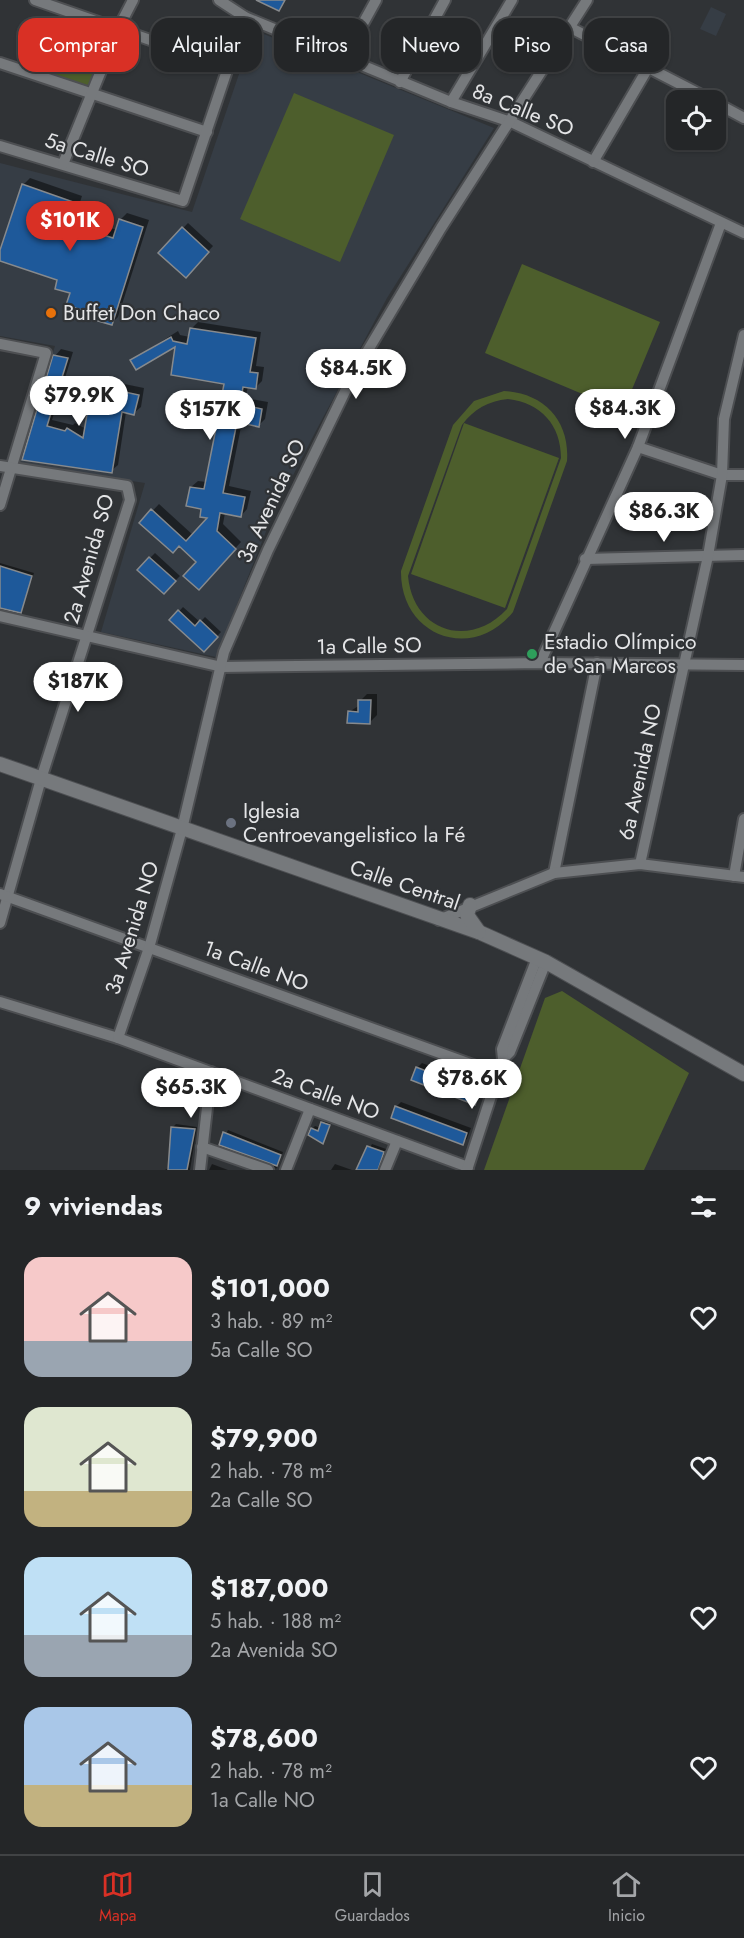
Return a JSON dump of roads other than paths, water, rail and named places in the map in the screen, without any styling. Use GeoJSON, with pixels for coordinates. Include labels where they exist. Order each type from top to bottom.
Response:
{"type":"FeatureCollection","features":[{"type":"Feature","properties":{"kind":"main road","name":"Calle Central"},"geometry":{"type":"LineString","coordinates":[[0,764],[481,933],[541,960],[744,1074]]}},
{"type":"Feature","properties":{"kind":"main road"},"geometry":{"type":"LineString","coordinates":[[470,905],[467,915],[481,933]]}},
{"type":"Feature","properties":{"kind":"street"},"geometry":{"type":"LineString","coordinates":[[34,0],[86,18]]}},
{"type":"Feature","properties":{"kind":"street"},"geometry":{"type":"LineString","coordinates":[[124,18],[133,0]]}},
{"type":"Feature","properties":{"kind":"street","name":"8a Calle SO"},"geometry":{"type":"LineString","coordinates":[[219,0],[245,17],[274,29]]}},
{"type":"Feature","properties":{"kind":"street"},"geometry":{"type":"LineString","coordinates":[[366,18],[376,0]]}},
{"type":"Feature","properties":{"kind":"street"},"geometry":{"type":"LineString","coordinates":[[400,82],[445,0]]}},
{"type":"Feature","properties":{"kind":"street"},"geometry":{"type":"LineString","coordinates":[[451,102],[512,0]]}},
{"type":"Feature","properties":{"kind":"street","name":"3a Avenida SO"},"geometry":{"type":"LineString","coordinates":[[572,26],[587,0]]}},
{"type":"Feature","properties":{"kind":"street"},"geometry":{"type":"LineString","coordinates":[[0,63],[207,132],[226,72]]}},
{"type":"Feature","properties":{"kind":"street","name":"8a Calle SO"},"geometry":{"type":"LineString","coordinates":[[369,69],[451,102],[511,122],[744,232]]}},
{"type":"Feature","properties":{"kind":"street"},"geometry":{"type":"LineString","coordinates":[[63,164],[101,72]]}},
{"type":"Feature","properties":{"kind":"street","name":"3a Avenida SO"},"geometry":{"type":"LineString","coordinates":[[182,829],[224,652],[268,550],[351,377],[441,228],[543,72]]}},
{"type":"Feature","properties":{"kind":"street"},"geometry":{"type":"LineString","coordinates":[[593,162],[646,72]]}},
{"type":"Feature","properties":{"kind":"street"},"geometry":{"type":"LineString","coordinates":[[656,72],[691,90]]}},
{"type":"Feature","properties":{"kind":"street"},"geometry":{"type":"LineString","coordinates":[[726,108],[744,118]]}},
{"type":"Feature","properties":{"kind":"street","name":"5a Calle SO"},"geometry":{"type":"LineString","coordinates":[[0,146],[183,201],[207,132]]}},
{"type":"Feature","properties":{"kind":"street"},"geometry":{"type":"LineString","coordinates":[[540,663],[585,559],[638,447],[721,223]]}},
{"type":"Feature","properties":{"kind":"street","name":"6a Avenida NO"},"geometry":{"type":"LineString","coordinates":[[640,864],[682,664],[708,556],[722,475],[724,419],[744,335]]}},
{"type":"Feature","properties":{"kind":"street"},"geometry":{"type":"LineString","coordinates":[[0,344],[46,352],[6,467],[0,506]]}},
{"type":"Feature","properties":{"kind":"street"},"geometry":{"type":"LineString","coordinates":[[638,447],[722,475],[744,475]]}},
{"type":"Feature","properties":{"kind":"street","name":"2a Avenida SO"},"geometry":{"type":"LineString","coordinates":[[0,923],[4,896],[130,500],[127,486],[6,467]]}},
{"type":"Feature","properties":{"kind":"street"},"geometry":{"type":"LineString","coordinates":[[585,559],[744,555]]}},
{"type":"Feature","properties":{"kind":"street","name":"1a Calle SO"},"geometry":{"type":"LineString","coordinates":[[0,616],[87,638],[222,667],[540,663],[744,665]]}},
{"type":"Feature","properties":{"kind":"street"},"geometry":{"type":"LineString","coordinates":[[554,873],[597,663]]}},
{"type":"Feature","properties":{"kind":"street"},"geometry":{"type":"LineString","coordinates":[[439,920],[470,905],[554,873],[640,864],[739,876],[744,819]]}},
{"type":"Feature","properties":{"kind":"street","name":"3a Avenida NO"},"geometry":{"type":"LineString","coordinates":[[118,1038],[149,948],[182,829]]}},
{"type":"Feature","properties":{"kind":"street","name":"1a Calle NO"},"geometry":{"type":"LineString","coordinates":[[4,896],[498,1074]]}},
{"type":"Feature","properties":{"kind":"street"},"geometry":{"type":"LineString","coordinates":[[467,1169],[503,1059],[502,1048],[541,960]]}},
{"type":"Feature","properties":{"kind":"street","name":"2a Calle NO"},"geometry":{"type":"LineString","coordinates":[[0,1002],[118,1038],[467,1169]]}},
{"type":"Feature","properties":{"kind":"street"},"geometry":{"type":"LineString","coordinates":[[200,1170],[211,1072]]}},
{"type":"Feature","properties":{"kind":"street"},"geometry":{"type":"LineString","coordinates":[[286,1170],[310,1109]]}},
{"type":"Feature","properties":{"kind":"street"},"geometry":{"type":"LineString","coordinates":[[385,1170],[397,1141]]}},
{"type":"Feature","properties":{"kind":"street"},"geometry":{"type":"LineString","coordinates":[[202,1147],[268,1170]]}},
{"type":"Feature","properties":{"kind":"place","name":"Buffet Don Chaco"},"geometry":{"type":"Point","coordinates":[51,313]}},
{"type":"Feature","properties":{"kind":"place","name":"Estadio Olímpico de San Marcos"},"geometry":{"type":"Point","coordinates":[532,654]}},
{"type":"Feature","properties":{"kind":"place","name":"Iglesia Centroevangelistico la Fé"},"geometry":{"type":"Point","coordinates":[231,823]}}]}
